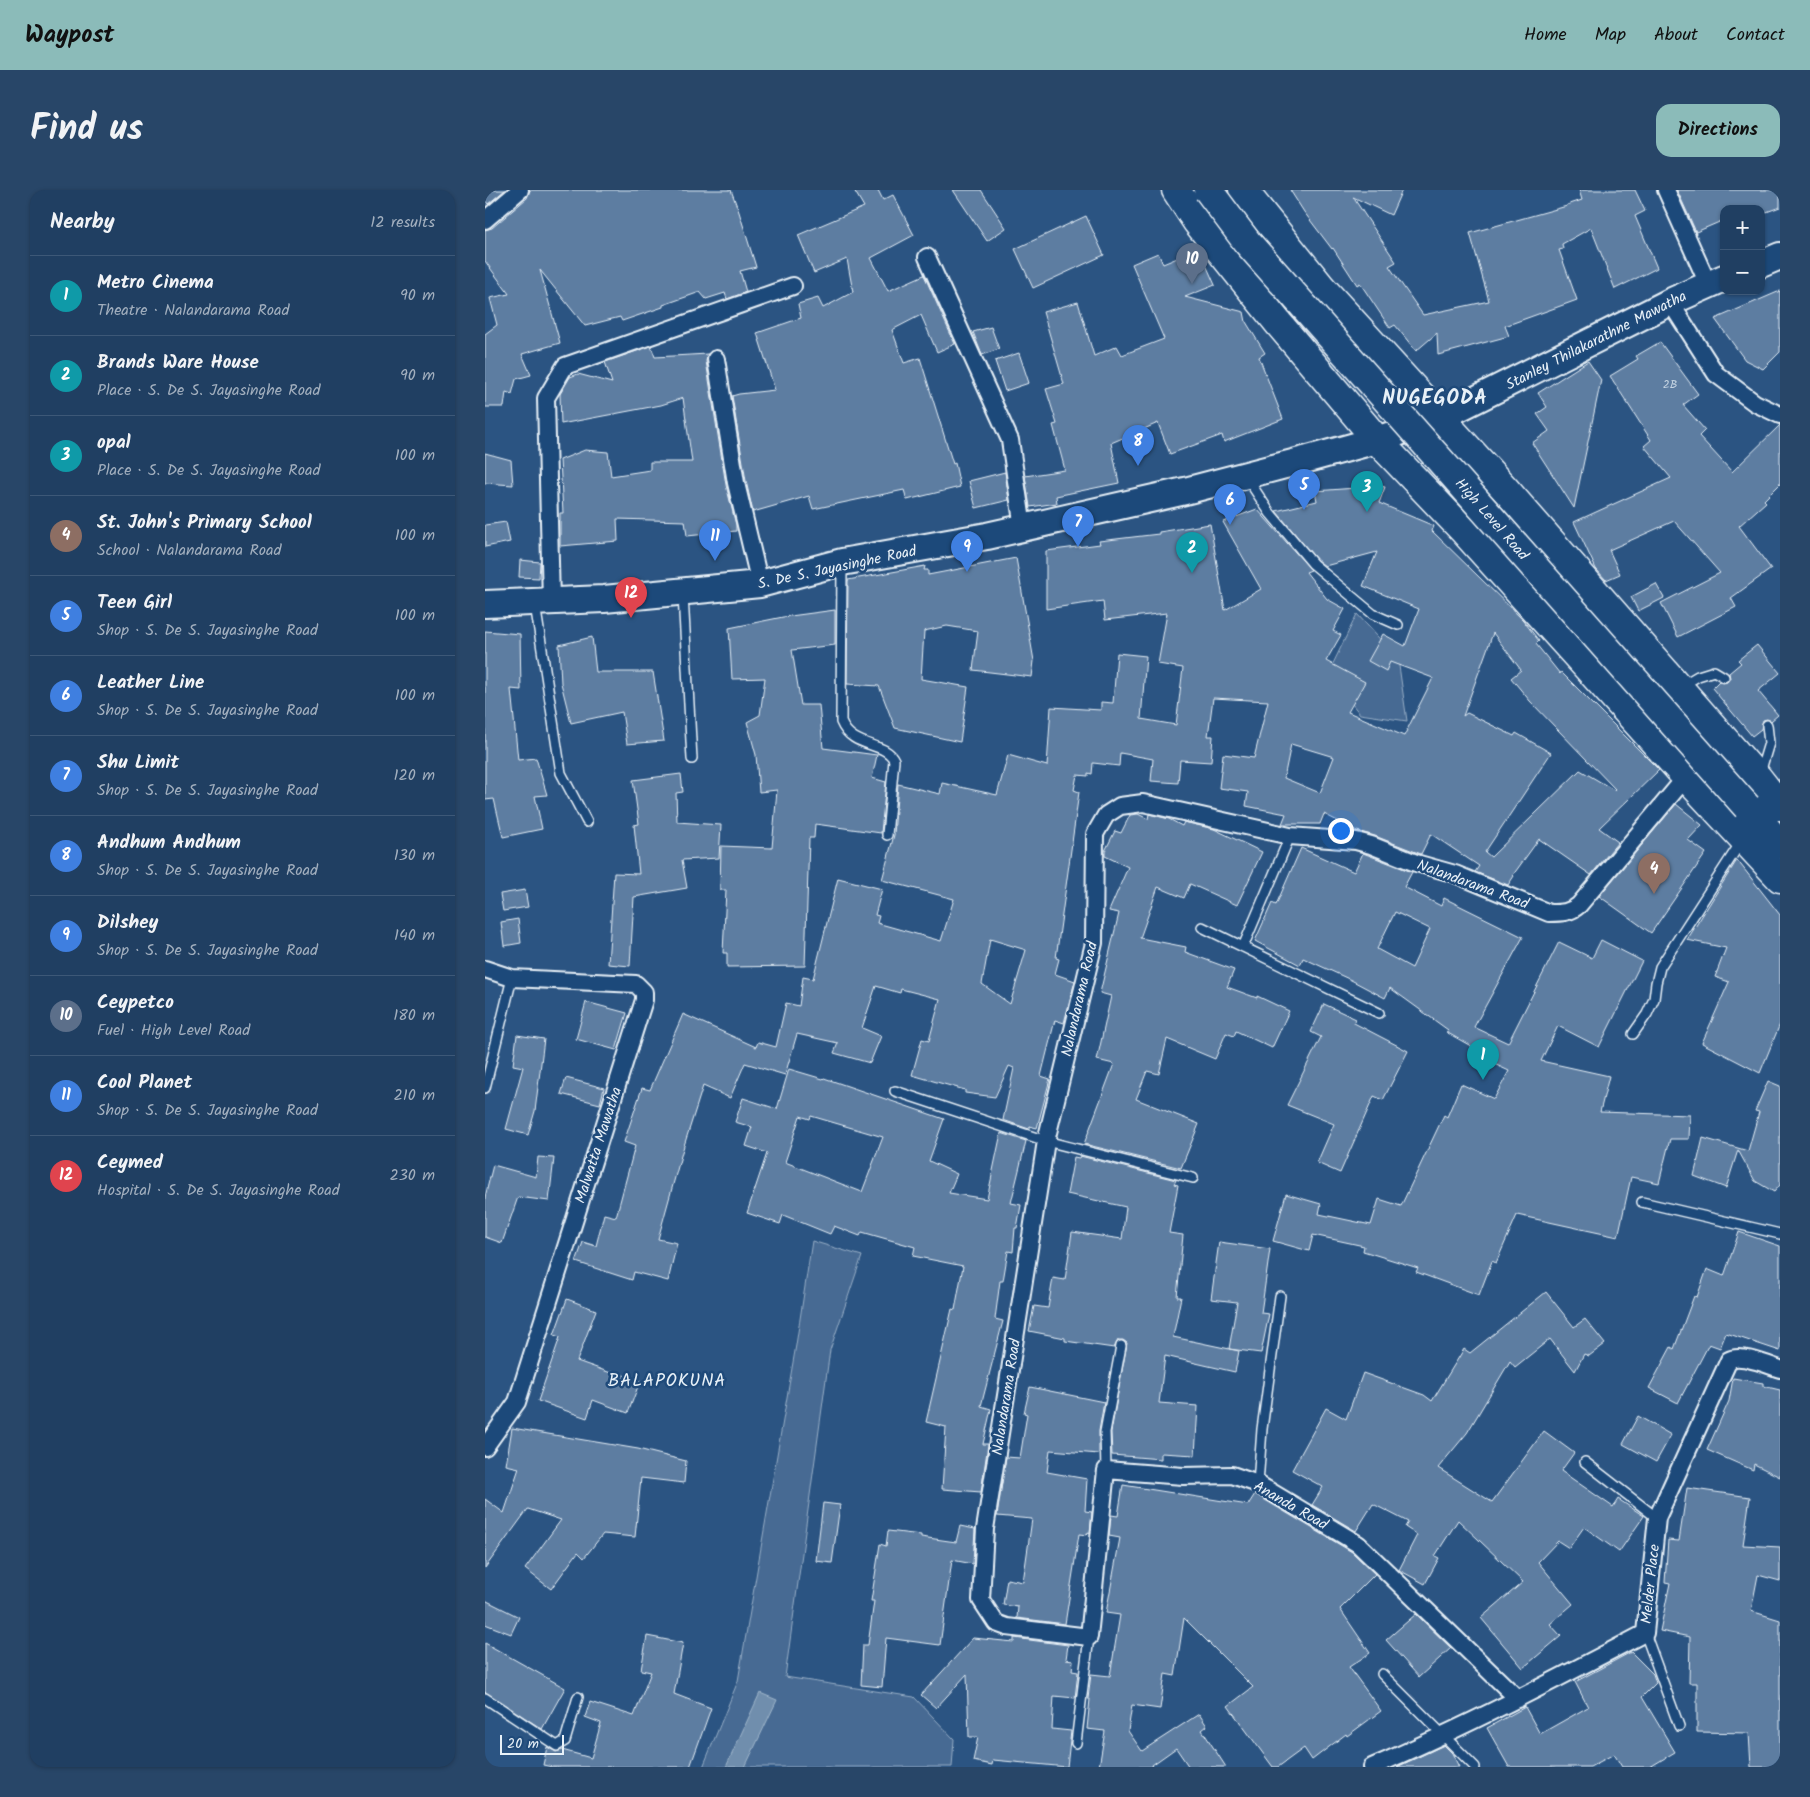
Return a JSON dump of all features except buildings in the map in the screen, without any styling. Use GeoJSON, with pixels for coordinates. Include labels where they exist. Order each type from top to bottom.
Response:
{"type":"FeatureCollection","features":[{"type":"Feature","properties":{"kind":"highway"},"geometry":{"type":"LineString","coordinates":[[1176,190],[1197,222],[1279,324],[1367,442],[1464,531],[1743,840],[1780,878]]}},
{"type":"Feature","properties":{"kind":"highway","name":"High Level Road"},"geometry":{"type":"LineString","coordinates":[[1208,190],[1247,242],[1780,844]]}},
{"type":"Feature","properties":{"kind":"highway"},"geometry":{"type":"LineString","coordinates":[[1243,190],[1321,288],[1505,490],[1779,802]]}},
{"type":"Feature","properties":{"kind":"highway"},"geometry":{"type":"LineString","coordinates":[[1279,324],[1321,288]]}},
{"type":"Feature","properties":{"kind":"highway"},"geometry":{"type":"LineString","coordinates":[[1464,531],[1505,490]]}},
{"type":"Feature","properties":{"kind":"main road"},"geometry":{"type":"LineString","coordinates":[[1765,262],[1780,256]]}},
{"type":"Feature","properties":{"kind":"main road","name":"Stanley Thilakarathne Mawatha"},"geometry":{"type":"LineString","coordinates":[[1367,442],[1439,418],[1670,302],[1716,281]]}},
{"type":"Feature","properties":{"kind":"main road","name":"S. De S. Jayasinghe Road"},"geometry":{"type":"LineString","coordinates":[[485,604],[605,600],[761,584],[842,562],[987,536],[1185,491],[1367,442]]}},
{"type":"Feature","properties":{"kind":"street"},"geometry":{"type":"LineString","coordinates":[[485,220],[520,190]]}},
{"type":"Feature","properties":{"kind":"street"},"geometry":{"type":"LineString","coordinates":[[1666,190],[1716,281]]}},
{"type":"Feature","properties":{"kind":"street"},"geometry":{"type":"LineString","coordinates":[[927,256],[1010,440],[1023,528]]}},
{"type":"Feature","properties":{"kind":"street"},"geometry":{"type":"LineString","coordinates":[[543,601],[546,398],[565,366],[793,286]]}},
{"type":"Feature","properties":{"kind":"street"},"geometry":{"type":"LineString","coordinates":[[1670,302],[1716,374],[1755,403],[1780,414]]}},
{"type":"Feature","properties":{"kind":"street"},"geometry":{"type":"LineString","coordinates":[[716,360],[736,483],[761,584]]}},
{"type":"Feature","properties":{"kind":"street","name":"Nalandarama Road"},"geometry":{"type":"LineString","coordinates":[[1089,1637],[1007,1627],[996,1623],[981,1600],[985,1529],[1046,1141],[1094,943],[1095,834],[1106,815],[1120,806],[1143,803],[1290,836],[1371,845],[1416,863],[1455,874],[1549,913],[1563,913],[1575,909],[1579,905],[1686,777]]}},
{"type":"Feature","properties":{"kind":"street","name":"Malwatta Mawatha"},"geometry":{"type":"LineString","coordinates":[[485,969],[512,978],[636,984],[644,992],[644,1000],[517,1402],[485,1447]]}},
{"type":"Feature","properties":{"kind":"street","name":"Melder Place"},"geometry":{"type":"LineString","coordinates":[[1372,1767],[1422,1746],[1645,1634],[1657,1518],[1729,1360],[1736,1357],[1780,1369]]}},
{"type":"Feature","properties":{"kind":"street"},"geometry":{"type":"LineString","coordinates":[[1089,1637],[1106,1470]]}},
{"type":"Feature","properties":{"kind":"street","name":"Ananda Road"},"geometry":{"type":"LineString","coordinates":[[1106,1470],[1183,1476],[1231,1476],[1258,1484],[1358,1544],[1518,1699]]}},
{"type":"Feature","properties":{"kind":"lane"},"geometry":{"type":"LineString","coordinates":[[1245,476],[1270,513],[1313,564],[1373,614],[1398,625]]}},
{"type":"Feature","properties":{"kind":"lane"},"geometry":{"type":"LineString","coordinates":[[842,562],[841,722],[845,731],[851,737],[888,753],[894,760],[887,835]]}},
{"type":"Feature","properties":{"kind":"lane"},"geometry":{"type":"LineString","coordinates":[[683,592],[692,759]]}},
{"type":"Feature","properties":{"kind":"lane"},"geometry":{"type":"LineString","coordinates":[[543,601],[561,773],[587,822]]}},
{"type":"Feature","properties":{"kind":"lane"},"geometry":{"type":"LineString","coordinates":[[1678,688],[1698,676],[1713,671],[1725,677]]}},
{"type":"Feature","properties":{"kind":"lane"},"geometry":{"type":"LineString","coordinates":[[1758,778],[1769,743],[1767,725]]}},
{"type":"Feature","properties":{"kind":"lane"},"geometry":{"type":"LineString","coordinates":[[1243,947],[1290,836]]}},
{"type":"Feature","properties":{"kind":"lane"},"geometry":{"type":"LineString","coordinates":[[1633,1034],[1647,1014],[1654,999],[1660,967],[1743,840]]}},
{"type":"Feature","properties":{"kind":"lane"},"geometry":{"type":"LineString","coordinates":[[1202,927],[1379,1013]]}},
{"type":"Feature","properties":{"kind":"lane"},"geometry":{"type":"LineString","coordinates":[[485,1088],[512,978]]}},
{"type":"Feature","properties":{"kind":"lane"},"geometry":{"type":"LineString","coordinates":[[895,1092],[1046,1141],[1193,1178]]}},
{"type":"Feature","properties":{"kind":"lane"},"geometry":{"type":"LineString","coordinates":[[1642,1202],[1780,1234]]}},
{"type":"Feature","properties":{"kind":"lane"},"geometry":{"type":"LineString","coordinates":[[1258,1484],[1262,1429],[1280,1296]]}},
{"type":"Feature","properties":{"kind":"lane"},"geometry":{"type":"LineString","coordinates":[[1106,1470],[1105,1432],[1121,1346]]}},
{"type":"Feature","properties":{"kind":"lane"},"geometry":{"type":"LineString","coordinates":[[1585,1462],[1657,1518]]}},
{"type":"Feature","properties":{"kind":"lane"},"geometry":{"type":"LineString","coordinates":[[1645,1634],[1679,1726]]}},
{"type":"Feature","properties":{"kind":"lane"},"geometry":{"type":"LineString","coordinates":[[1076,1743],[1089,1637]]}},
{"type":"Feature","properties":{"kind":"lane"},"geometry":{"type":"LineString","coordinates":[[1382,1674],[1475,1767]]}},
{"type":"Feature","properties":{"kind":"lane"},"geometry":{"type":"LineString","coordinates":[[485,1698],[557,1746],[565,1741],[578,1697]]}},
{"type":"Feature","properties":{"kind":"shaded area"},"geometry":{"type":"Polygon","coordinates":[[[1357,614],[1398,659],[1407,721],[1360,714],[1328,674],[1357,614]]]}},
{"type":"Feature","properties":{"kind":"shaded area"},"geometry":{"type":"Polygon","coordinates":[[[812,1241],[862,1256],[830,1350],[785,1677],[914,1697],[954,1739],[952,1767],[703,1767],[738,1681],[812,1241]]]}},
{"type":"Feature","properties":{"kind":"shaded area"},"geometry":{"type":"Polygon","coordinates":[[[760,1693],[777,1700],[745,1767],[726,1767],[760,1693]]]}},
{"type":"Feature","properties":{"kind":"place","name":"Ceypetco"},"geometry":{"type":"Point","coordinates":[1192,284]}},
{"type":"Feature","properties":{"kind":"place","name":"Andhum Andhum"},"geometry":{"type":"Point","coordinates":[1138,466]}},
{"type":"Feature","properties":{"kind":"place","name":"Teen Girl"},"geometry":{"type":"Point","coordinates":[1304,510]}},
{"type":"Feature","properties":{"kind":"place","name":"opal"},"geometry":{"type":"Point","coordinates":[1367,512]}},
{"type":"Feature","properties":{"kind":"place","name":"Leather Line"},"geometry":{"type":"Point","coordinates":[1230,525]}},
{"type":"Feature","properties":{"kind":"place","name":"Shu Limit"},"geometry":{"type":"Point","coordinates":[1078,547]}},
{"type":"Feature","properties":{"kind":"place","name":"Cool Planet"},"geometry":{"type":"Point","coordinates":[715,561]}},
{"type":"Feature","properties":{"kind":"place","name":"Dilshey"},"geometry":{"type":"Point","coordinates":[967,572]}},
{"type":"Feature","properties":{"kind":"place","name":"Brands Ware House"},"geometry":{"type":"Point","coordinates":[1192,573]}},
{"type":"Feature","properties":{"kind":"place","name":"Ceymed"},"geometry":{"type":"Point","coordinates":[631,618]}},
{"type":"Feature","properties":{"kind":"place","name":"St. John's Primary School"},"geometry":{"type":"Point","coordinates":[1654,894]}},
{"type":"Feature","properties":{"kind":"place","name":"Metro Cinema"},"geometry":{"type":"Point","coordinates":[1483,1080]}},
{"type":"Feature","properties":{"kind":"district","name":"NUGEGODA"},"geometry":{"type":"Point","coordinates":[1435,397]}},
{"type":"Feature","properties":{"kind":"district","name":"BALAPOKUNA"},"geometry":{"type":"Point","coordinates":[667,1380]}}]}
